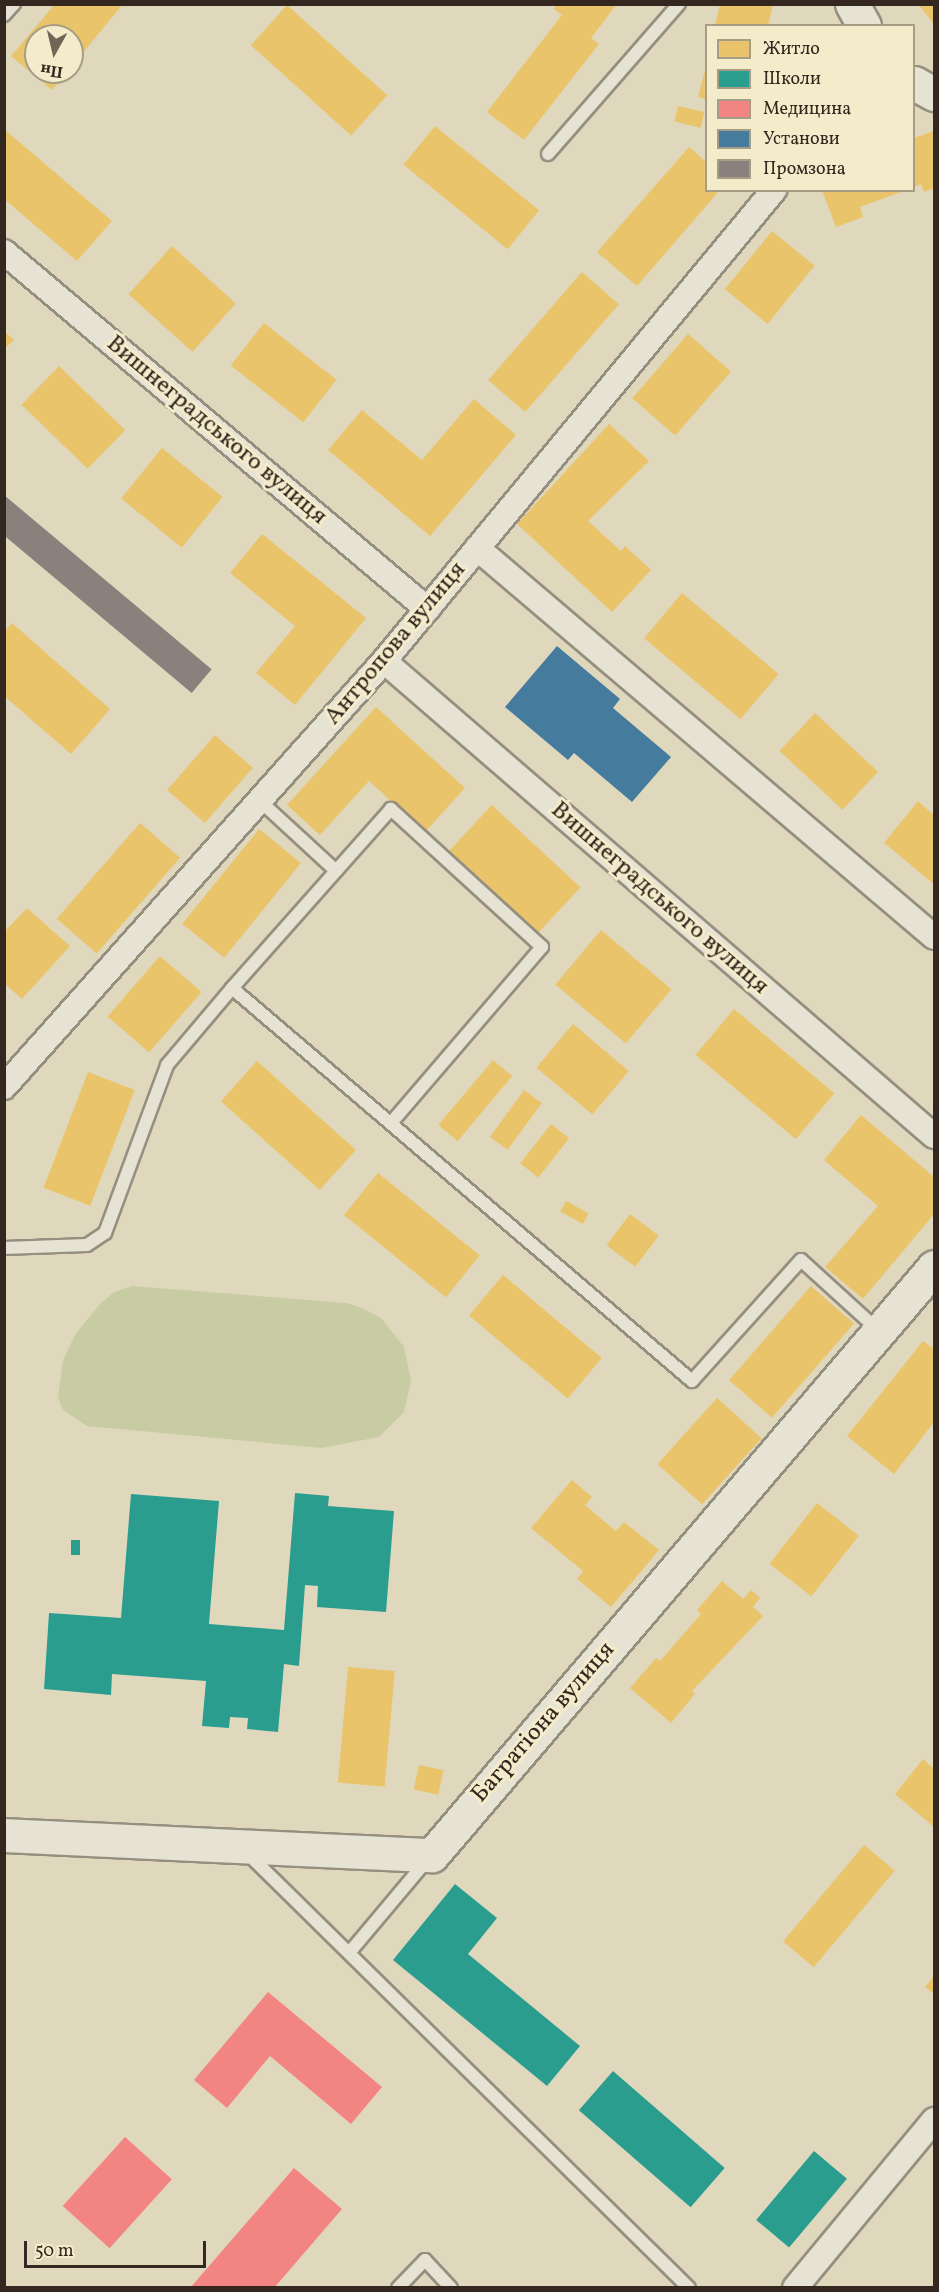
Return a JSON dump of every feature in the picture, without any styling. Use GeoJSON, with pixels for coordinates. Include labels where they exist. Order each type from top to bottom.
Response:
{"type":"FeatureCollection","features":[{"type":"Feature","properties":{"kind":"street"},"geometry":{"type":"LineString","coordinates":[[852,4],[863,24]]}},
{"type":"Feature","properties":{"kind":"street"},"geometry":{"type":"LineString","coordinates":[[915,84],[934,94]]}},
{"type":"Feature","properties":{"kind":"street","name":"Антропова вулиця"},"geometry":{"type":"LineString","coordinates":[[4,1087],[384,661],[772,192]]}},
{"type":"Feature","properties":{"kind":"street","name":"Вишнеградського вулиця"},"geometry":{"type":"LineString","coordinates":[[4,252],[427,609]]}},
{"type":"Feature","properties":{"kind":"street"},"geometry":{"type":"LineString","coordinates":[[477,548],[934,937]]}},
{"type":"Feature","properties":{"kind":"street","name":"Вишнеградського вулиця"},"geometry":{"type":"LineString","coordinates":[[384,661],[934,1136]]}},
{"type":"Feature","properties":{"kind":"street","name":"Багратіона вулиця"},"geometry":{"type":"LineString","coordinates":[[432,1855],[934,1267]]}},
{"type":"Feature","properties":{"kind":"street"},"geometry":{"type":"LineString","coordinates":[[4,1835],[432,1855]]}},
{"type":"Feature","properties":{"kind":"street"},"geometry":{"type":"LineString","coordinates":[[795,2288],[934,2120]]}},
{"type":"Feature","properties":{"kind":"lane"},"geometry":{"type":"LineString","coordinates":[[4,15],[14,4]]}},
{"type":"Feature","properties":{"kind":"lane"},"geometry":{"type":"LineString","coordinates":[[548,154],[679,4]]}},
{"type":"Feature","properties":{"kind":"lane"},"geometry":{"type":"LineString","coordinates":[[260,801],[336,871]]}},
{"type":"Feature","properties":{"kind":"lane"},"geometry":{"type":"LineString","coordinates":[[4,1248],[87,1245],[105,1233],[166,1065],[391,809],[542,947],[391,1123]]}},
{"type":"Feature","properties":{"kind":"lane"},"geometry":{"type":"LineString","coordinates":[[232,988],[692,1381],[801,1260],[879,1332]]}},
{"type":"Feature","properties":{"kind":"lane"},"geometry":{"type":"LineString","coordinates":[[240,1846],[689,2288]]}},
{"type":"Feature","properties":{"kind":"lane"},"geometry":{"type":"LineString","coordinates":[[349,1953],[432,1855]]}},
{"type":"Feature","properties":{"kind":"lane"},"geometry":{"type":"LineString","coordinates":[[398,2288],[425,2260],[451,2288]]}},
{"type":"Feature","properties":{"kind":"green space"},"geometry":{"type":"Polygon","coordinates":[[[132,1286],[347,1303],[364,1309],[381,1318],[404,1347],[411,1381],[404,1412],[379,1437],[322,1448],[87,1426],[63,1410],[58,1398],[63,1360],[76,1333],[101,1303],[114,1292],[132,1286]]]}},
{"type":"Feature","properties":{"kind":"building: Житло"},"geometry":{"type":"Polygon","coordinates":[[[55,4],[123,4],[84,51],[84,24],[38,24],[55,4]]]}},
{"type":"Feature","properties":{"kind":"building: Житло"},"geometry":{"type":"Polygon","coordinates":[[[557,4],[617,4],[591,38],[599,44],[524,140],[487,112],[562,15],[554,9],[557,4]]]}},
{"type":"Feature","properties":{"kind":"building: Житло"},"geometry":{"type":"Polygon","coordinates":[[[720,4],[773,4],[768,24],[715,24],[720,4]]]}},
{"type":"Feature","properties":{"kind":"building: Житло"},"geometry":{"type":"Polygon","coordinates":[[[918,4],[934,4],[934,24],[918,4]]]}},
{"type":"Feature","properties":{"kind":"building: Житло"},"geometry":{"type":"Polygon","coordinates":[[[287,5],[387,95],[351,135],[251,45],[287,5]]]}},
{"type":"Feature","properties":{"kind":"building: Житло"},"geometry":{"type":"Polygon","coordinates":[[[24,41],[24,67],[11,56],[24,41]]]}},
{"type":"Feature","properties":{"kind":"building: Житло"},"geometry":{"type":"Polygon","coordinates":[[[705,70],[705,99],[698,97],[705,70]]]}},
{"type":"Feature","properties":{"kind":"building: Житло"},"geometry":{"type":"Polygon","coordinates":[[[45,84],[57,84],[52,90],[45,84]]]}},
{"type":"Feature","properties":{"kind":"building: Житло"},"geometry":{"type":"Polygon","coordinates":[[[678,106],[704,112],[701,128],[674,122],[678,106]]]}},
{"type":"Feature","properties":{"kind":"building: Житло"},"geometry":{"type":"Polygon","coordinates":[[[435,126],[539,210],[508,249],[404,165],[435,126]]]}},
{"type":"Feature","properties":{"kind":"building: Житло"},"geometry":{"type":"Polygon","coordinates":[[[4,129],[112,221],[77,261],[4,199],[4,129]]]}},
{"type":"Feature","properties":{"kind":"building: Житло"},"geometry":{"type":"Polygon","coordinates":[[[934,131],[934,188],[924,192],[921,184],[915,187],[915,138],[934,131]]]}},
{"type":"Feature","properties":{"kind":"building: Житло"},"geometry":{"type":"Polygon","coordinates":[[[689,147],[705,161],[705,192],[718,192],[637,286],[597,252],[689,147]]]}},
{"type":"Feature","properties":{"kind":"building: Житло"},"geometry":{"type":"Polygon","coordinates":[[[823,192],[901,192],[860,207],[863,217],[836,227],[823,192]]]}},
{"type":"Feature","properties":{"kind":"building: Житло"},"geometry":{"type":"Polygon","coordinates":[[[772,231],[815,266],[768,324],[725,289],[772,231]]]}},
{"type":"Feature","properties":{"kind":"building: Житло"},"geometry":{"type":"Polygon","coordinates":[[[172,246],[236,304],[192,352],[129,294],[172,246]]]}},
{"type":"Feature","properties":{"kind":"building: Житло"},"geometry":{"type":"Polygon","coordinates":[[[582,272],[619,304],[525,412],[488,380],[582,272]]]}},
{"type":"Feature","properties":{"kind":"building: Житло"},"geometry":{"type":"Polygon","coordinates":[[[264,323],[336,380],[303,422],[231,366],[264,323]]]}},
{"type":"Feature","properties":{"kind":"building: Житло"},"geometry":{"type":"Polygon","coordinates":[[[4,331],[14,340],[4,349],[4,331]]]}},
{"type":"Feature","properties":{"kind":"building: Житло"},"geometry":{"type":"Polygon","coordinates":[[[688,334],[731,371],[675,436],[632,398],[688,334]]]}},
{"type":"Feature","properties":{"kind":"building: Житло"},"geometry":{"type":"Polygon","coordinates":[[[59,366],[125,430],[88,469],[21,405],[59,366]]]}},
{"type":"Feature","properties":{"kind":"building: Житло"},"geometry":{"type":"Polygon","coordinates":[[[474,399],[516,435],[430,536],[328,450],[362,410],[422,460],[474,399]]]}},
{"type":"Feature","properties":{"kind":"building: Житло"},"geometry":{"type":"Polygon","coordinates":[[[609,424],[649,461],[588,521],[621,551],[625,546],[651,570],[612,612],[517,524],[609,424]]]}},
{"type":"Feature","properties":{"kind":"building: Житло"},"geometry":{"type":"Polygon","coordinates":[[[162,448],[223,497],[182,548],[121,499],[162,448]]]}},
{"type":"Feature","properties":{"kind":"building: Житло"},"geometry":{"type":"Polygon","coordinates":[[[262,534],[366,618],[295,705],[256,673],[295,626],[230,573],[262,534]]]}},
{"type":"Feature","properties":{"kind":"building: Житло"},"geometry":{"type":"Polygon","coordinates":[[[682,593],[779,674],[741,719],[644,638],[682,593]]]}},
{"type":"Feature","properties":{"kind":"building: Житло"},"geometry":{"type":"Polygon","coordinates":[[[12,623],[110,709],[71,754],[4,696],[4,632],[12,623]]]}},
{"type":"Feature","properties":{"kind":"building: Житло"},"geometry":{"type":"Polygon","coordinates":[[[376,707],[465,788],[425,832],[369,781],[320,835],[287,805],[376,707]]]}},
{"type":"Feature","properties":{"kind":"building: Житло"},"geometry":{"type":"Polygon","coordinates":[[[815,713],[878,772],[842,810],[780,751],[815,713]]]}},
{"type":"Feature","properties":{"kind":"building: Житло"},"geometry":{"type":"Polygon","coordinates":[[[215,735],[253,768],[205,823],[167,790],[215,735]]]}},
{"type":"Feature","properties":{"kind":"building: Житло"},"geometry":{"type":"Polygon","coordinates":[[[918,801],[934,815],[934,884],[884,843],[918,801]]]}},
{"type":"Feature","properties":{"kind":"building: Житло"},"geometry":{"type":"Polygon","coordinates":[[[492,805],[580,888],[538,934],[449,851],[492,805]]]}},
{"type":"Feature","properties":{"kind":"building: Житло"},"geometry":{"type":"Polygon","coordinates":[[[140,823],[180,858],[97,954],[57,919],[140,823]]]}},
{"type":"Feature","properties":{"kind":"building: Житло"},"geometry":{"type":"Polygon","coordinates":[[[259,829],[301,863],[224,958],[182,924],[259,829]]]}},
{"type":"Feature","properties":{"kind":"building: Житло"},"geometry":{"type":"Polygon","coordinates":[[[27,908],[70,946],[22,999],[4,983],[4,932],[27,908]]]}},
{"type":"Feature","properties":{"kind":"building: Житло"},"geometry":{"type":"Polygon","coordinates":[[[601,930],[671,989],[626,1044],[555,984],[601,930]]]}},
{"type":"Feature","properties":{"kind":"building: Житло"},"geometry":{"type":"Polygon","coordinates":[[[160,956],[202,992],[149,1052],[108,1016],[160,956]]]}},
{"type":"Feature","properties":{"kind":"building: Житло"},"geometry":{"type":"Polygon","coordinates":[[[734,1009],[834,1093],[796,1139],[695,1055],[734,1009]]]}},
{"type":"Feature","properties":{"kind":"building: Житло"},"geometry":{"type":"Polygon","coordinates":[[[573,1024],[629,1071],[592,1115],[536,1068],[573,1024]]]}},
{"type":"Feature","properties":{"kind":"building: Житло"},"geometry":{"type":"Polygon","coordinates":[[[493,1060],[512,1076],[458,1141],[438,1125],[493,1060]]]}},
{"type":"Feature","properties":{"kind":"building: Житло"},"geometry":{"type":"Polygon","coordinates":[[[257,1061],[356,1150],[320,1190],[221,1101],[257,1061]]]}},
{"type":"Feature","properties":{"kind":"building: Житло"},"geometry":{"type":"Polygon","coordinates":[[[88,1072],[135,1090],[90,1206],[44,1188],[88,1072]]]}},
{"type":"Feature","properties":{"kind":"building: Житло"},"geometry":{"type":"Polygon","coordinates":[[[524,1090],[542,1103],[508,1150],[490,1137],[524,1090]]]}},
{"type":"Feature","properties":{"kind":"building: Житло"},"geometry":{"type":"Polygon","coordinates":[[[861,1115],[934,1177],[934,1214],[863,1299],[825,1267],[878,1206],[824,1160],[861,1115]]]}},
{"type":"Feature","properties":{"kind":"building: Житло"},"geometry":{"type":"Polygon","coordinates":[[[551,1124],[569,1138],[538,1178],[520,1163],[551,1124]]]}},
{"type":"Feature","properties":{"kind":"building: Житло"},"geometry":{"type":"Polygon","coordinates":[[[378,1173],[480,1255],[446,1297],[344,1215],[378,1173]]]}},
{"type":"Feature","properties":{"kind":"building: Житло"},"geometry":{"type":"Polygon","coordinates":[[[566,1201],[589,1214],[583,1224],[560,1211],[566,1201]]]}},
{"type":"Feature","properties":{"kind":"building: Житло"},"geometry":{"type":"Polygon","coordinates":[[[630,1214],[659,1236],[635,1267],[607,1245],[630,1214]]]}},
{"type":"Feature","properties":{"kind":"building: Житло"},"geometry":{"type":"Polygon","coordinates":[[[503,1275],[602,1358],[568,1399],[469,1316],[503,1275]]]}},
{"type":"Feature","properties":{"kind":"building: Житло"},"geometry":{"type":"Polygon","coordinates":[[[811,1286],[854,1323],[772,1418],[729,1380],[811,1286]]]}},
{"type":"Feature","properties":{"kind":"building: Житло"},"geometry":{"type":"Polygon","coordinates":[[[923,1341],[934,1349],[934,1422],[894,1474],[847,1436],[923,1341]]]}},
{"type":"Feature","properties":{"kind":"building: Житло"},"geometry":{"type":"Polygon","coordinates":[[[717,1398],[762,1438],[702,1504],[657,1464],[717,1398]]]}},
{"type":"Feature","properties":{"kind":"building: Житло"},"geometry":{"type":"Polygon","coordinates":[[[572,1480],[592,1497],[585,1505],[616,1531],[624,1522],[659,1550],[611,1607],[577,1579],[583,1571],[531,1528],[572,1480]]]}},
{"type":"Feature","properties":{"kind":"building: Житло"},"geometry":{"type":"Polygon","coordinates":[[[817,1503],[859,1536],[811,1596],[770,1564],[817,1503]]]}},
{"type":"Feature","properties":{"kind":"building: Житло"},"geometry":{"type":"Polygon","coordinates":[[[722,1581],[743,1599],[751,1590],[760,1598],[753,1607],[763,1616],[692,1691],[695,1694],[671,1723],[630,1688],[656,1658],[660,1661],[701,1614],[697,1610],[722,1581]]]}},
{"type":"Feature","properties":{"kind":"building: Житло"},"geometry":{"type":"Polygon","coordinates":[[[348,1667],[395,1671],[385,1787],[338,1783],[348,1667]]]}},
{"type":"Feature","properties":{"kind":"building: Житло"},"geometry":{"type":"Polygon","coordinates":[[[923,1759],[934,1769],[934,1827],[895,1794],[923,1759]]]}},
{"type":"Feature","properties":{"kind":"building: Житло"},"geometry":{"type":"Polygon","coordinates":[[[419,1765],[443,1770],[438,1795],[414,1789],[419,1765]]]}},
{"type":"Feature","properties":{"kind":"building: Житло"},"geometry":{"type":"Polygon","coordinates":[[[864,1845],[895,1871],[814,1967],[783,1942],[864,1845]]]}},
{"type":"Feature","properties":{"kind":"building: Житло"},"geometry":{"type":"Polygon","coordinates":[[[934,1976],[934,1994],[925,1987],[934,1976]]]}},
{"type":"Feature","properties":{"kind":"building: Школи"},"geometry":{"type":"Polygon","coordinates":[[[295,1493],[329,1496],[328,1506],[394,1511],[386,1612],[317,1607],[318,1586],[305,1585],[299,1666],[284,1664],[278,1732],[247,1729],[248,1718],[230,1717],[229,1728],[202,1726],[206,1681],[112,1674],[111,1695],[44,1689],[49,1613],[121,1618],[131,1494],[219,1501],[209,1624],[284,1630],[295,1493]]]}},
{"type":"Feature","properties":{"kind":"building: Школи"},"geometry":{"type":"Polygon","coordinates":[[[71,1540],[80,1540],[80,1555],[71,1555],[71,1540]]]}},
{"type":"Feature","properties":{"kind":"building: Школи"},"geometry":{"type":"Polygon","coordinates":[[[455,1884],[497,1918],[468,1954],[580,2046],[547,2086],[393,1960],[455,1884]]]}},
{"type":"Feature","properties":{"kind":"building: Школи"},"geometry":{"type":"Polygon","coordinates":[[[613,2071],[725,2168],[691,2207],[579,2110],[613,2071]]]}},
{"type":"Feature","properties":{"kind":"building: Школи"},"geometry":{"type":"Polygon","coordinates":[[[814,2151],[847,2179],[789,2248],[756,2220],[814,2151]]]}},
{"type":"Feature","properties":{"kind":"building: Медицина"},"geometry":{"type":"Polygon","coordinates":[[[268,1992],[382,2087],[351,2124],[270,2056],[227,2108],[194,2080],[268,1992]]]}},
{"type":"Feature","properties":{"kind":"building: Медицина"},"geometry":{"type":"Polygon","coordinates":[[[125,2137],[172,2179],[110,2248],[63,2206],[125,2137]]]}},
{"type":"Feature","properties":{"kind":"building: Медицина"},"geometry":{"type":"Polygon","coordinates":[[[294,2168],[342,2209],[274,2288],[190,2288],[294,2168]]]}},
{"type":"Feature","properties":{"kind":"building: Установи"},"geometry":{"type":"Polygon","coordinates":[[[557,646],[620,699],[613,708],[671,757],[632,802],[574,753],[568,760],[505,707],[557,646]]]}},
{"type":"Feature","properties":{"kind":"building: Промзона"},"geometry":{"type":"Polygon","coordinates":[[[4,495],[212,669],[192,693],[4,535],[4,495]]]}}]}
